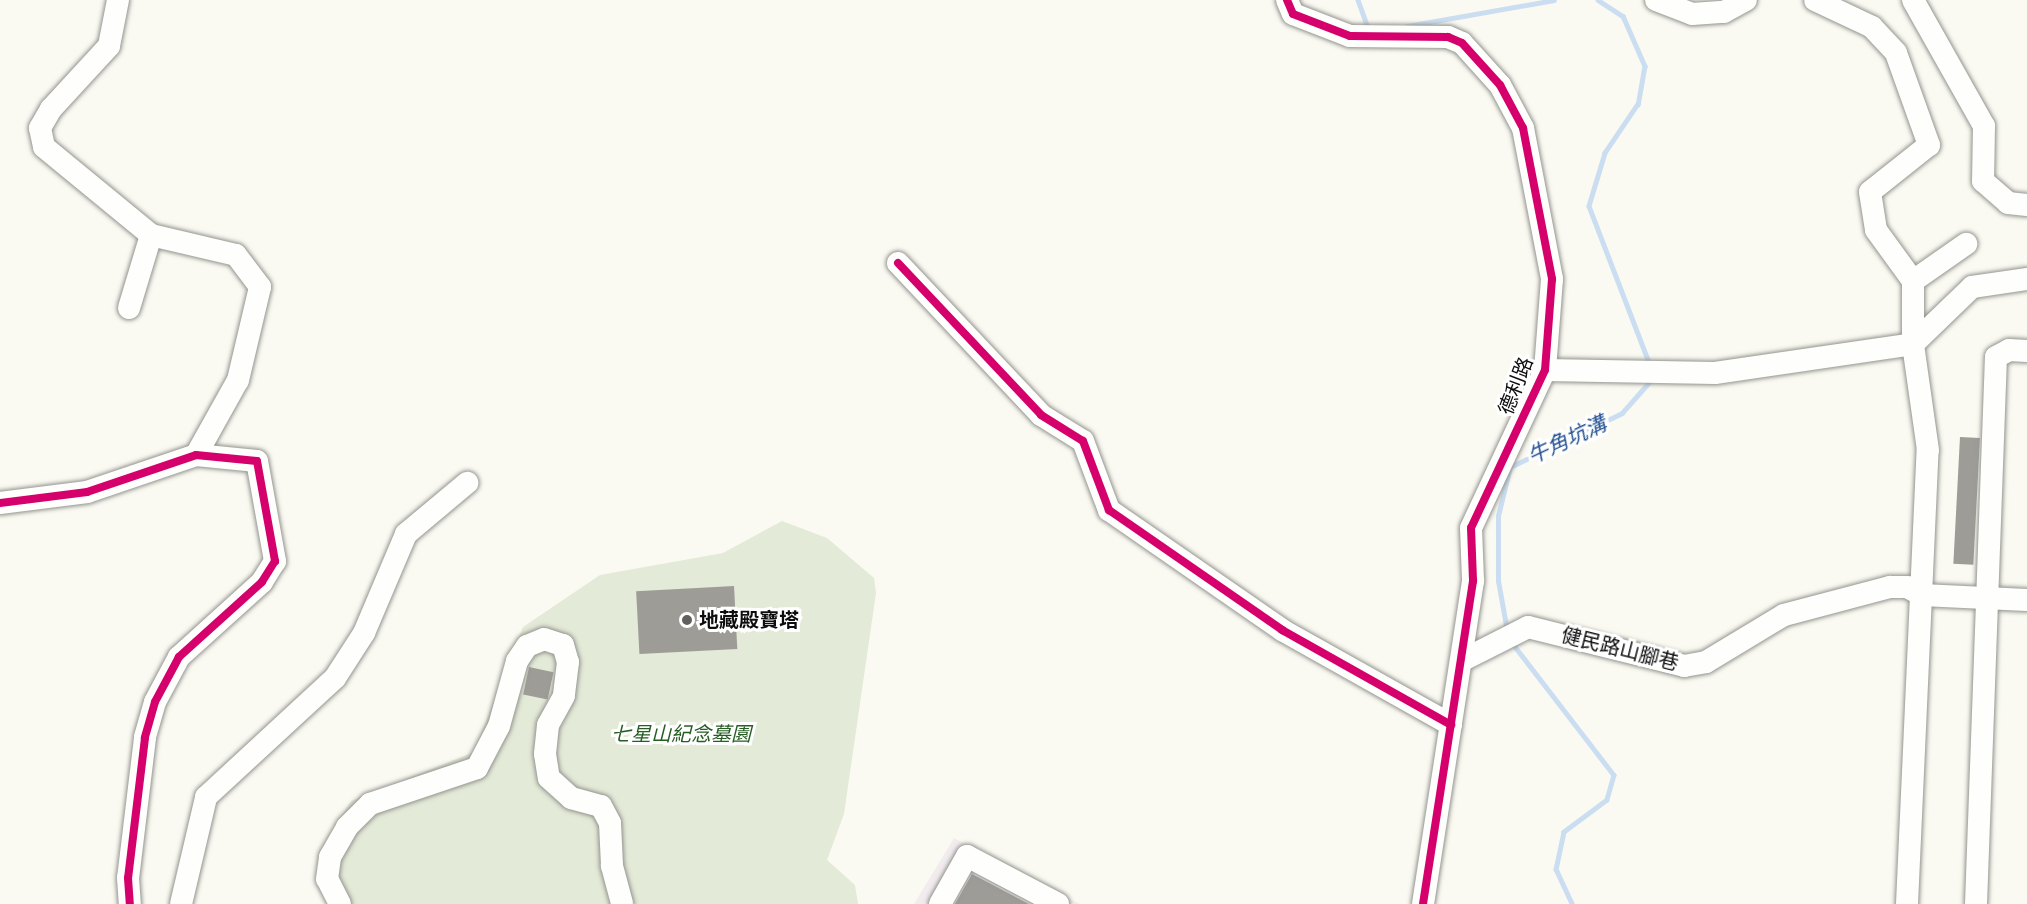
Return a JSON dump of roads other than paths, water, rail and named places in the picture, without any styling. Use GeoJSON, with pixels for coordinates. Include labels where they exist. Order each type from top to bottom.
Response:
{"type":"FeatureCollection","features":[{"type":"Feature","properties":{"kind":"street"},"geometry":{"type":"LineString","coordinates":[[118,0],[109,46],[51,109],[40,128],[44,147],[151,235],[236,255],[260,287],[238,380],[196,455]]}},
{"type":"Feature","properties":{"kind":"street","name":"德利路"},"geometry":{"type":"LineString","coordinates":[[1287,0],[1293,14],[1350,36],[1448,37],[1462,43],[1500,85],[1523,128],[1552,279],[1545,370],[1471,528],[1473,580],[1423,904]]}},
{"type":"Feature","properties":{"kind":"street"},"geometry":{"type":"LineString","coordinates":[[1656,0],[1692,14],[1724,12],[1746,0]]}},
{"type":"Feature","properties":{"kind":"street"},"geometry":{"type":"LineString","coordinates":[[1815,0],[1872,27],[1896,53],[1929,145],[1870,192],[1876,230],[1913,281],[1913,344],[1928,450],[1907,904]]}},
{"type":"Feature","properties":{"kind":"street"},"geometry":{"type":"LineString","coordinates":[[1913,0],[1984,126],[1983,181],[2007,203],[2027,205]]}},
{"type":"Feature","properties":{"kind":"street"},"geometry":{"type":"LineString","coordinates":[[129,308],[151,235]]}},
{"type":"Feature","properties":{"kind":"street"},"geometry":{"type":"LineString","coordinates":[[1913,281],[1966,244]]}},
{"type":"Feature","properties":{"kind":"street"},"geometry":{"type":"LineString","coordinates":[[898,263],[1041,415],[1083,441],[1109,510],[1282,630],[1451,724]]}},
{"type":"Feature","properties":{"kind":"street"},"geometry":{"type":"LineString","coordinates":[[1545,370],[1715,373],[1913,344],[1972,287],[2027,279]]}},
{"type":"Feature","properties":{"kind":"street"},"geometry":{"type":"LineString","coordinates":[[1976,904],[1996,357],[2009,350],[2027,351]]}},
{"type":"Feature","properties":{"kind":"street"},"geometry":{"type":"LineString","coordinates":[[0,503],[87,492],[196,455],[257,461],[275,561],[262,582],[179,657],[155,702],[145,738],[128,878],[130,904]]}},
{"type":"Feature","properties":{"kind":"street"},"geometry":{"type":"LineString","coordinates":[[181,904],[206,797],[224,776],[298,717],[334,678],[364,633],[406,534],[467,483]]}},
{"type":"Feature","properties":{"kind":"street","name":"健民路山腳巷"},"geometry":{"type":"LineString","coordinates":[[1461,661],[1510,634],[1540,629],[1684,666],[1706,662],[1784,615],[1890,587],[1907,587],[1922,595],[2027,600]]}},
{"type":"Feature","properties":{"kind":"street"},"geometry":{"type":"LineString","coordinates":[[340,904],[327,879],[330,857],[347,827],[370,804],[477,768],[499,726],[518,661],[527,646],[544,639],[563,645],[568,662],[564,696],[548,724],[545,754],[549,777],[571,798],[601,806],[610,823],[612,866],[622,904]]}},
{"type":"Feature","properties":{"kind":"street"},"geometry":{"type":"LineString","coordinates":[[940,904],[967,856],[1058,904]]}},
{"type":"Feature","properties":{"kind":"waterway","name":"牛角坑溝"},"geometry":{"type":"LineString","coordinates":[[1358,0],[1368,27]]}},
{"type":"Feature","properties":{"kind":"waterway","name":"牛角坑溝"},"geometry":{"type":"LineString","coordinates":[[1407,26],[1554,0]]}},
{"type":"Feature","properties":{"kind":"waterway","name":"牛角坑溝"},"geometry":{"type":"LineString","coordinates":[[1598,0],[1623,16],[1645,66],[1638,104],[1605,153],[1589,206],[1650,365]]}},
{"type":"Feature","properties":{"kind":"waterway","name":"牛角坑溝"},"geometry":{"type":"LineString","coordinates":[[1507,631],[1498,581],[1498,516],[1510,467],[1622,413],[1651,380]]}},
{"type":"Feature","properties":{"kind":"waterway","name":"牛角坑溝"},"geometry":{"type":"LineString","coordinates":[[1513,644],[1614,775],[1607,800],[1564,832],[1556,869],[1572,904]]}},
{"type":"Feature","properties":{"kind":"place","name":"地藏殿寶塔"},"geometry":{"type":"Point","coordinates":[687,620]}},
{"type":"Feature","properties":{"kind":"park label","name":"七星山紀念墓園"},"geometry":{"type":"Point","coordinates":[681,734]}}]}
